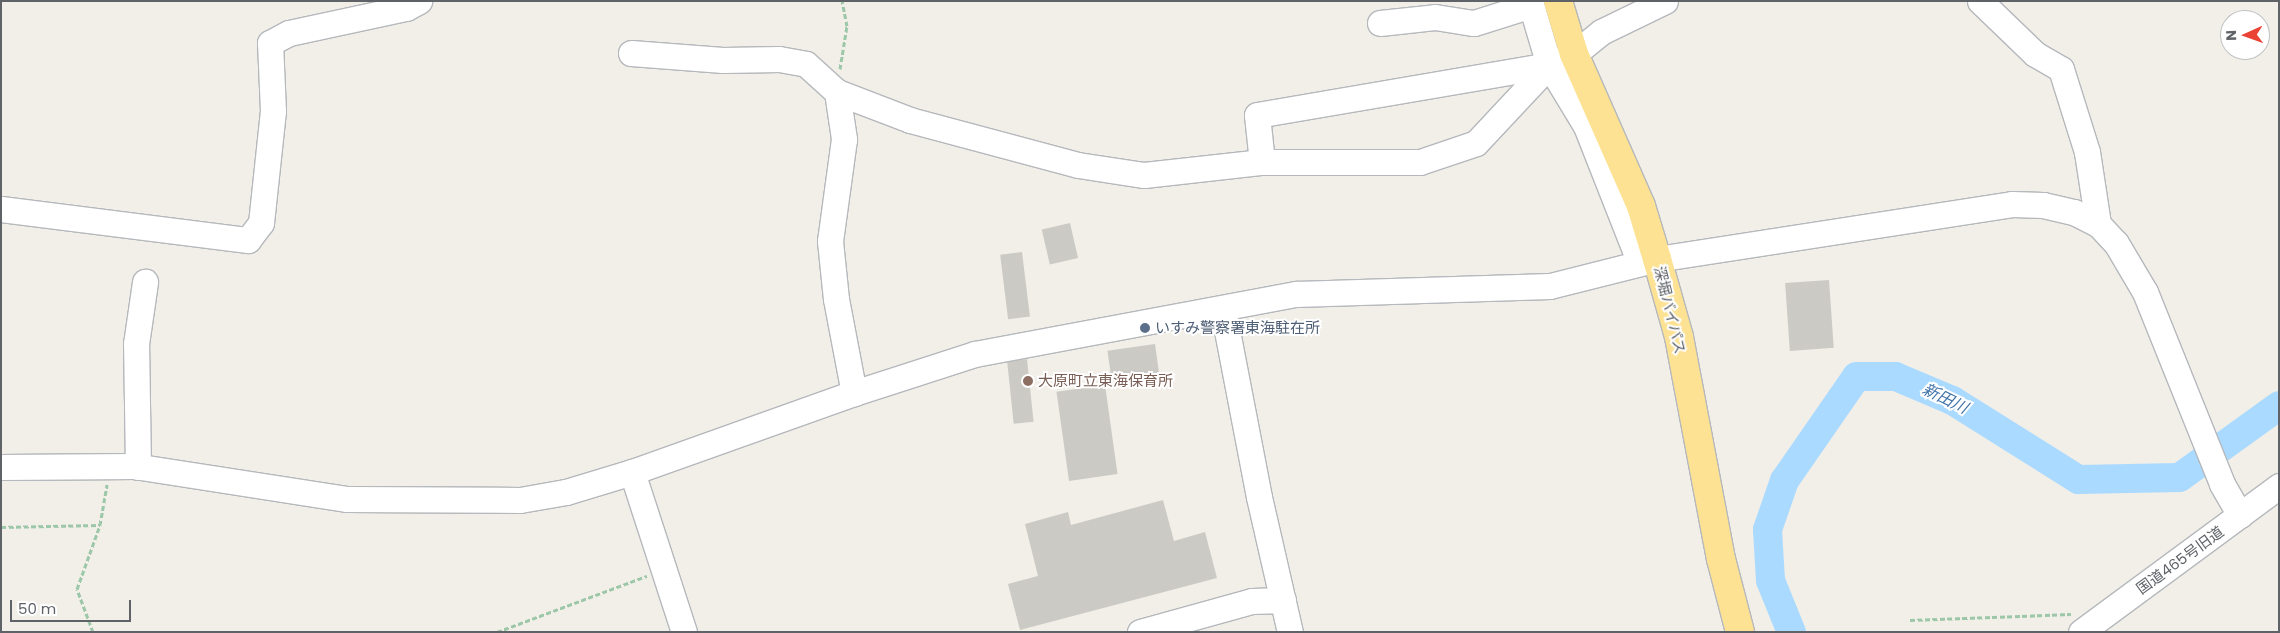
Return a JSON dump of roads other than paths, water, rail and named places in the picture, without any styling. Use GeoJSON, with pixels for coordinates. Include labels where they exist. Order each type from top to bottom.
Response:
{"type":"FeatureCollection","features":[{"type":"Feature","properties":{"kind":"highway","name":"深堀バイパス"},"geometry":{"type":"LineString","coordinates":[[1558,1],[1574,54],[1641,206],[1649,261],[1679,337],[1721,559],[1740,632]]}},
{"type":"Feature","properties":{"kind":"street"},"geometry":{"type":"LineString","coordinates":[[1,209],[248,240],[260,223],[272,121],[270,43],[289,33],[406,8],[418,1]]}},
{"type":"Feature","properties":{"kind":"street"},"geometry":{"type":"LineString","coordinates":[[1262,162],[1257,115],[1549,65],[1574,54],[1600,32],[1665,1]]}},
{"type":"Feature","properties":{"kind":"street"},"geometry":{"type":"LineString","coordinates":[[1980,1],[2035,54],[2061,69],[2087,152],[2098,224]]}},
{"type":"Feature","properties":{"kind":"street"},"geometry":{"type":"LineString","coordinates":[[1380,23],[1435,17],[1474,23],[1531,3],[1549,65],[1586,126],[1649,261]]}},
{"type":"Feature","properties":{"kind":"street"},"geometry":{"type":"LineString","coordinates":[[631,52],[723,60],[779,58],[806,64],[837,92],[942,130],[1030,150],[1078,165],[1144,175],[1262,162],[1420,162],[1476,143],[1549,65]]}},
{"type":"Feature","properties":{"kind":"street"},"geometry":{"type":"LineString","coordinates":[[837,92],[844,139],[830,242],[836,299],[854,393]]}},
{"type":"Feature","properties":{"kind":"street"},"geometry":{"type":"LineString","coordinates":[[1,467],[138,467],[347,499],[520,500],[566,492],[632,472],[854,393],[975,354],[1223,310],[1296,294],[1550,286],[1649,261],[2012,204],[2043,205],[2074,212],[2098,224],[2116,243],[2145,292],[2222,484],[2240,515]]}},
{"type":"Feature","properties":{"kind":"street"},"geometry":{"type":"LineString","coordinates":[[138,467],[136,344],[145,282]]}},
{"type":"Feature","properties":{"kind":"street"},"geometry":{"type":"LineString","coordinates":[[1223,310],[1259,497],[1290,632]]}},
{"type":"Feature","properties":{"kind":"street"},"geometry":{"type":"LineString","coordinates":[[632,472],[684,632]]}},
{"type":"Feature","properties":{"kind":"street","name":"国道465号旧道"},"geometry":{"type":"LineString","coordinates":[[2088,626],[2160,576],[2279,486]]}},
{"type":"Feature","properties":{"kind":"street"},"geometry":{"type":"LineString","coordinates":[[1140,632],[1252,601],[1283,600]]}},
{"type":"Feature","properties":{"kind":"waterway","name":"新田川"},"geometry":{"type":"LineString","coordinates":[[1791,632],[1770,580],[1767,529],[1784,480],[1856,376],[1895,376],[1952,400],[2078,479],[2179,477],[2279,405]]}},
{"type":"Feature","properties":{"kind":"place","name":"いすみ警察署東海駐在所"},"geometry":{"type":"Point","coordinates":[1145,328]}},
{"type":"Feature","properties":{"kind":"place","name":"大原町立東海保育所"},"geometry":{"type":"Point","coordinates":[1028,381]}}]}
